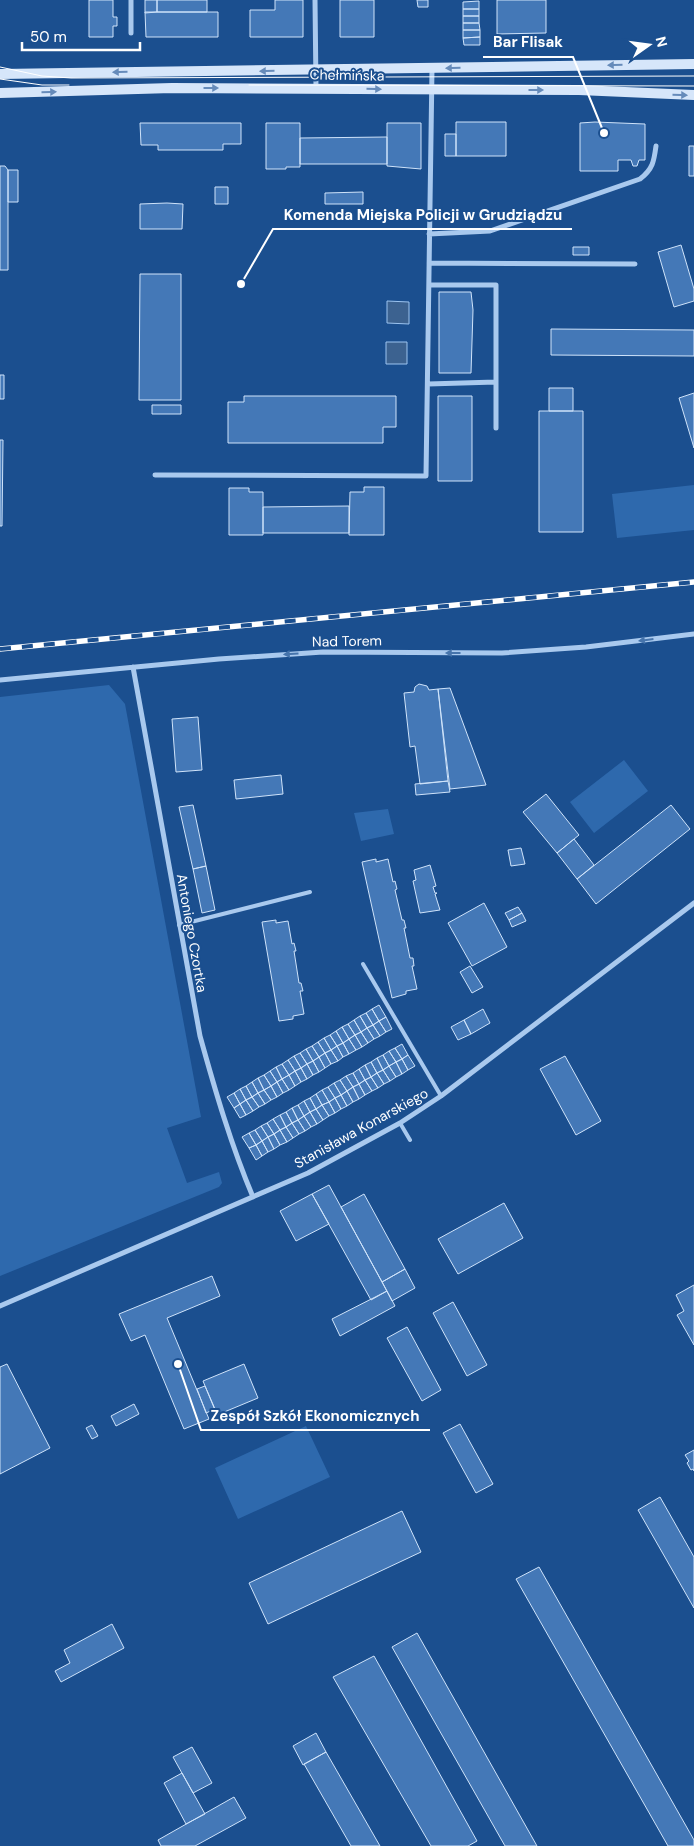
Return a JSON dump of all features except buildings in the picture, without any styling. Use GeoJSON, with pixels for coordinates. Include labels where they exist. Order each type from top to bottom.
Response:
{"type":"FeatureCollection","features":[{"type":"Feature","properties":{"kind":"main road","name":"Chełmińska"},"geometry":{"type":"LineString","coordinates":[[0,74],[694,64]]}},
{"type":"Feature","properties":{"kind":"main road","name":"Chełmińska"},"geometry":{"type":"LineString","coordinates":[[0,93],[172,88],[316,88],[579,90],[694,95]]}},
{"type":"Feature","properties":{"kind":"street"},"geometry":{"type":"LineString","coordinates":[[131,0],[131,33]]}},
{"type":"Feature","properties":{"kind":"street"},"geometry":{"type":"LineString","coordinates":[[315,0],[316,88]]}},
{"type":"Feature","properties":{"kind":"street"},"geometry":{"type":"LineString","coordinates":[[155,475],[426,476],[432,69]]}},
{"type":"Feature","properties":{"kind":"street"},"geometry":{"type":"LineString","coordinates":[[430,234],[490,231],[640,179],[647,174],[653,165],[656,146]]}},
{"type":"Feature","properties":{"kind":"street"},"geometry":{"type":"LineString","coordinates":[[429,263],[635,264]]}},
{"type":"Feature","properties":{"kind":"street"},"geometry":{"type":"LineString","coordinates":[[429,285],[496,285],[496,428]]}},
{"type":"Feature","properties":{"kind":"street"},"geometry":{"type":"LineString","coordinates":[[428,384],[496,382]]}},
{"type":"Feature","properties":{"kind":"street","name":"Nad Torem"},"geometry":{"type":"LineString","coordinates":[[0,680],[219,658],[323,652],[502,653],[586,647],[694,634]]}},
{"type":"Feature","properties":{"kind":"street","name":"Antoniego Czortka"},"geometry":{"type":"LineString","coordinates":[[133,667],[202,1044],[226,1124],[243,1175],[253,1197]]}},
{"type":"Feature","properties":{"kind":"street","name":"Stanisława Konarskiego"},"geometry":{"type":"LineString","coordinates":[[0,1306],[308,1173],[400,1123],[441,1096],[694,904]]}},
{"type":"Feature","properties":{"kind":"lane"},"geometry":{"type":"LineString","coordinates":[[179,925],[310,892]]}},
{"type":"Feature","properties":{"kind":"lane"},"geometry":{"type":"LineString","coordinates":[[363,964],[441,1096]]}},
{"type":"Feature","properties":{"kind":"lane"},"geometry":{"type":"LineString","coordinates":[[400,1123],[410,1140]]}},
{"type":"Feature","properties":{"kind":"shaded area"},"geometry":{"type":"Polygon","coordinates":[[[387,301],[409,302],[409,324],[387,323],[387,301]]]}},
{"type":"Feature","properties":{"kind":"shaded area"},"geometry":{"type":"Polygon","coordinates":[[[386,342],[407,342],[407,364],[386,364],[386,342]]]}},
{"type":"Feature","properties":{"kind":"shaded area"},"geometry":{"type":"Polygon","coordinates":[[[694,485],[694,530],[617,538],[612,494],[694,485]]]}},
{"type":"Feature","properties":{"kind":"shaded area"},"geometry":{"type":"Polygon","coordinates":[[[109,685],[125,704],[201,1117],[167,1128],[187,1183],[219,1172],[222,1183],[219,1187],[0,1276],[0,697],[109,685]]]}},
{"type":"Feature","properties":{"kind":"shaded area"},"geometry":{"type":"Polygon","coordinates":[[[624,760],[648,791],[594,833],[570,802],[624,760]]]}},
{"type":"Feature","properties":{"kind":"shaded area"},"geometry":{"type":"Polygon","coordinates":[[[388,809],[394,834],[361,841],[354,813],[388,809]]]}},
{"type":"Feature","properties":{"kind":"shaded area"},"geometry":{"type":"Polygon","coordinates":[[[306,1426],[330,1477],[238,1519],[215,1468],[306,1426]]]}},
{"type":"Feature","properties":{"kind":"tram line"},"geometry":{"type":"LineString","coordinates":[[0,67],[42,76],[71,78],[694,76]]}},
{"type":"Feature","properties":{"kind":"tram line"},"geometry":{"type":"LineString","coordinates":[[0,79],[42,85],[69,85]]}},
{"type":"Feature","properties":{"kind":"tram line"},"geometry":{"type":"LineString","coordinates":[[249,85],[694,86]]}},
{"type":"Feature","properties":{"kind":"railway"},"geometry":{"type":"LineString","coordinates":[[0,649],[694,582]]}},
{"type":"Feature","properties":{"kind":"place","name":"Bar Flisak"},"geometry":{"type":"Point","coordinates":[604,133]}},
{"type":"Feature","properties":{"kind":"place","name":"Komenda Miejska Policji w Grudziądzu"},"geometry":{"type":"Point","coordinates":[241,284]}},
{"type":"Feature","properties":{"kind":"place","name":"Zespół Szkół Ekonomicznych"},"geometry":{"type":"Point","coordinates":[178,1364]}}]}
